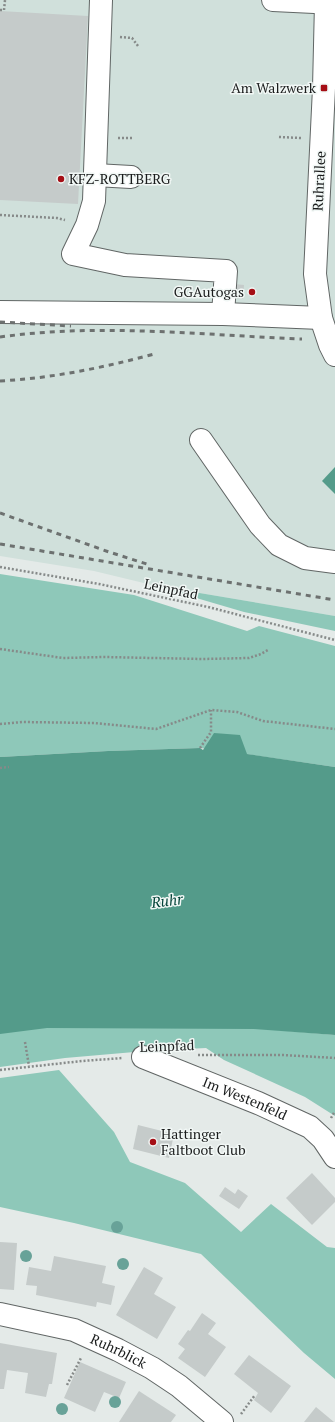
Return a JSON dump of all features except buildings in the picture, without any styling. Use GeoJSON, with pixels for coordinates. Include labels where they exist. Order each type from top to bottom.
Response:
{"type":"FeatureCollection","features":[{"type":"Feature","properties":{"kind":"street"},"geometry":{"type":"LineString","coordinates":[[101,0],[94,201],[87,225],[73,254],[125,265],[226,271],[223,314]]}},
{"type":"Feature","properties":{"kind":"street"},"geometry":{"type":"LineString","coordinates":[[287,0],[331,3]]}},
{"type":"Feature","properties":{"kind":"street","name":"Ruhrallee"},"geometry":{"type":"LineString","coordinates":[[331,3],[324,88],[315,274],[321,318],[335,355]]}},
{"type":"Feature","properties":{"kind":"street"},"geometry":{"type":"LineString","coordinates":[[96,175],[131,177]]}},
{"type":"Feature","properties":{"kind":"street"},"geometry":{"type":"LineString","coordinates":[[0,312],[223,314],[321,318]]}},
{"type":"Feature","properties":{"kind":"street"},"geometry":{"type":"LineString","coordinates":[[201,440],[260,524],[278,544],[305,558],[335,562]]}},
{"type":"Feature","properties":{"kind":"street","name":"Im Westenfeld"},"geometry":{"type":"LineString","coordinates":[[143,1057],[258,1103],[310,1127],[323,1139],[335,1157]]}},
{"type":"Feature","properties":{"kind":"street","name":"Ruhrblick"},"geometry":{"type":"LineString","coordinates":[[0,1314],[74,1330],[103,1342],[134,1358],[230,1419]]}},
{"type":"Feature","properties":{"kind":"path"},"geometry":{"type":"LineString","coordinates":[[0,10],[4,10],[5,0]]}},
{"type":"Feature","properties":{"kind":"path"},"geometry":{"type":"LineString","coordinates":[[0,215],[57,218],[87,225]]}},
{"type":"Feature","properties":{"kind":"path","name":"Leinpfad"},"geometry":{"type":"LineString","coordinates":[[0,567],[99,584],[200,606],[335,640]]}},
{"type":"Feature","properties":{"kind":"path"},"geometry":{"type":"LineString","coordinates":[[0,649],[63,658],[104,657],[202,659],[249,658],[268,650]]}},
{"type":"Feature","properties":{"kind":"path"},"geometry":{"type":"LineString","coordinates":[[0,724],[23,722],[94,723],[156,729],[211,710],[237,712],[263,721],[335,729]]}},
{"type":"Feature","properties":{"kind":"path"},"geometry":{"type":"LineString","coordinates":[[200,748],[211,732],[211,710]]}},
{"type":"Feature","properties":{"kind":"path"},"geometry":{"type":"LineString","coordinates":[[0,768],[9,767]]}},
{"type":"Feature","properties":{"kind":"path"},"geometry":{"type":"LineString","coordinates":[[25,1042],[29,1066]]}},
{"type":"Feature","properties":{"kind":"path","name":"Leinpfad"},"geometry":{"type":"LineString","coordinates":[[196,1055],[283,1055],[335,1058]]}},
{"type":"Feature","properties":{"kind":"path","name":"Leinpfad"},"geometry":{"type":"LineString","coordinates":[[0,1070],[82,1061],[143,1057]]}},
{"type":"Feature","properties":{"kind":"path"},"geometry":{"type":"LineString","coordinates":[[67,1384],[80,1358],[96,1362],[103,1342]]}},
{"type":"Feature","properties":{"kind":"path"},"geometry":{"type":"LineString","coordinates":[[230,1419],[255,1395]]}},
{"type":"Feature","properties":{"kind":"shaded area"},"geometry":{"type":"Polygon","coordinates":[[[0,0],[335,0],[335,616],[152,585],[94,571],[0,556],[0,0]]]}},
{"type":"Feature","properties":{"kind":"shaded area"},"geometry":{"type":"Polygon","coordinates":[[[0,574],[134,595],[247,631],[259,626],[335,646],[335,767],[200,748],[0,757],[0,574]]]}},
{"type":"Feature","properties":{"kind":"shaded area"},"geometry":{"type":"Polygon","coordinates":[[[152,585],[335,616],[335,631],[244,612],[152,585]]]}},
{"type":"Feature","properties":{"kind":"shaded area"},"geometry":{"type":"Polygon","coordinates":[[[47,1026],[254,1028],[335,1035],[335,1116],[305,1097],[224,1060],[206,1048],[146,1051],[65,1058],[0,1067],[0,1032],[47,1026]]]}},
{"type":"Feature","properties":{"kind":"shaded area"},"geometry":{"type":"Polygon","coordinates":[[[59,1070],[114,1132],[130,1162],[185,1183],[241,1232],[271,1204],[327,1247],[335,1248],[335,1379],[304,1353],[201,1254],[74,1223],[0,1207],[0,1078],[59,1070]]]}},
{"type":"Feature","properties":{"kind":"water"},"geometry":{"type":"Polygon","coordinates":[[[335,467],[335,494],[322,481],[335,467]]]}},
{"type":"Feature","properties":{"kind":"water","name":"Ruhr"},"geometry":{"type":"Polygon","coordinates":[[[214,733],[240,735],[247,754],[335,767],[335,1035],[254,1029],[47,1028],[0,1034],[0,757],[108,751],[200,748],[203,750],[214,733]]]}},
{"type":"Feature","properties":{"kind":"railway"},"geometry":{"type":"LineString","coordinates":[[0,322],[71,326]]}},
{"type":"Feature","properties":{"kind":"railway"},"geometry":{"type":"LineString","coordinates":[[0,337],[38,333],[113,330],[302,339]]}},
{"type":"Feature","properties":{"kind":"railway"},"geometry":{"type":"LineString","coordinates":[[0,381],[20,380],[77,372],[154,354]]}},
{"type":"Feature","properties":{"kind":"railway"},"geometry":{"type":"LineString","coordinates":[[0,513],[150,565]]}},
{"type":"Feature","properties":{"kind":"railway"},"geometry":{"type":"LineString","coordinates":[[0,544],[335,600]]}},
{"type":"Feature","properties":{"kind":"place","name":"Am Walzwerk"},"geometry":{"type":"Point","coordinates":[324,88]}},
{"type":"Feature","properties":{"kind":"place","name":"KFZ-ROTTBERG"},"geometry":{"type":"Point","coordinates":[61,179]}},
{"type":"Feature","properties":{"kind":"place","name":"GGAutogas"},"geometry":{"type":"Point","coordinates":[252,292]}},
{"type":"Feature","properties":{"kind":"place","name":"Hattinger Faltboot Club"},"geometry":{"type":"Point","coordinates":[153,1142]}}]}
